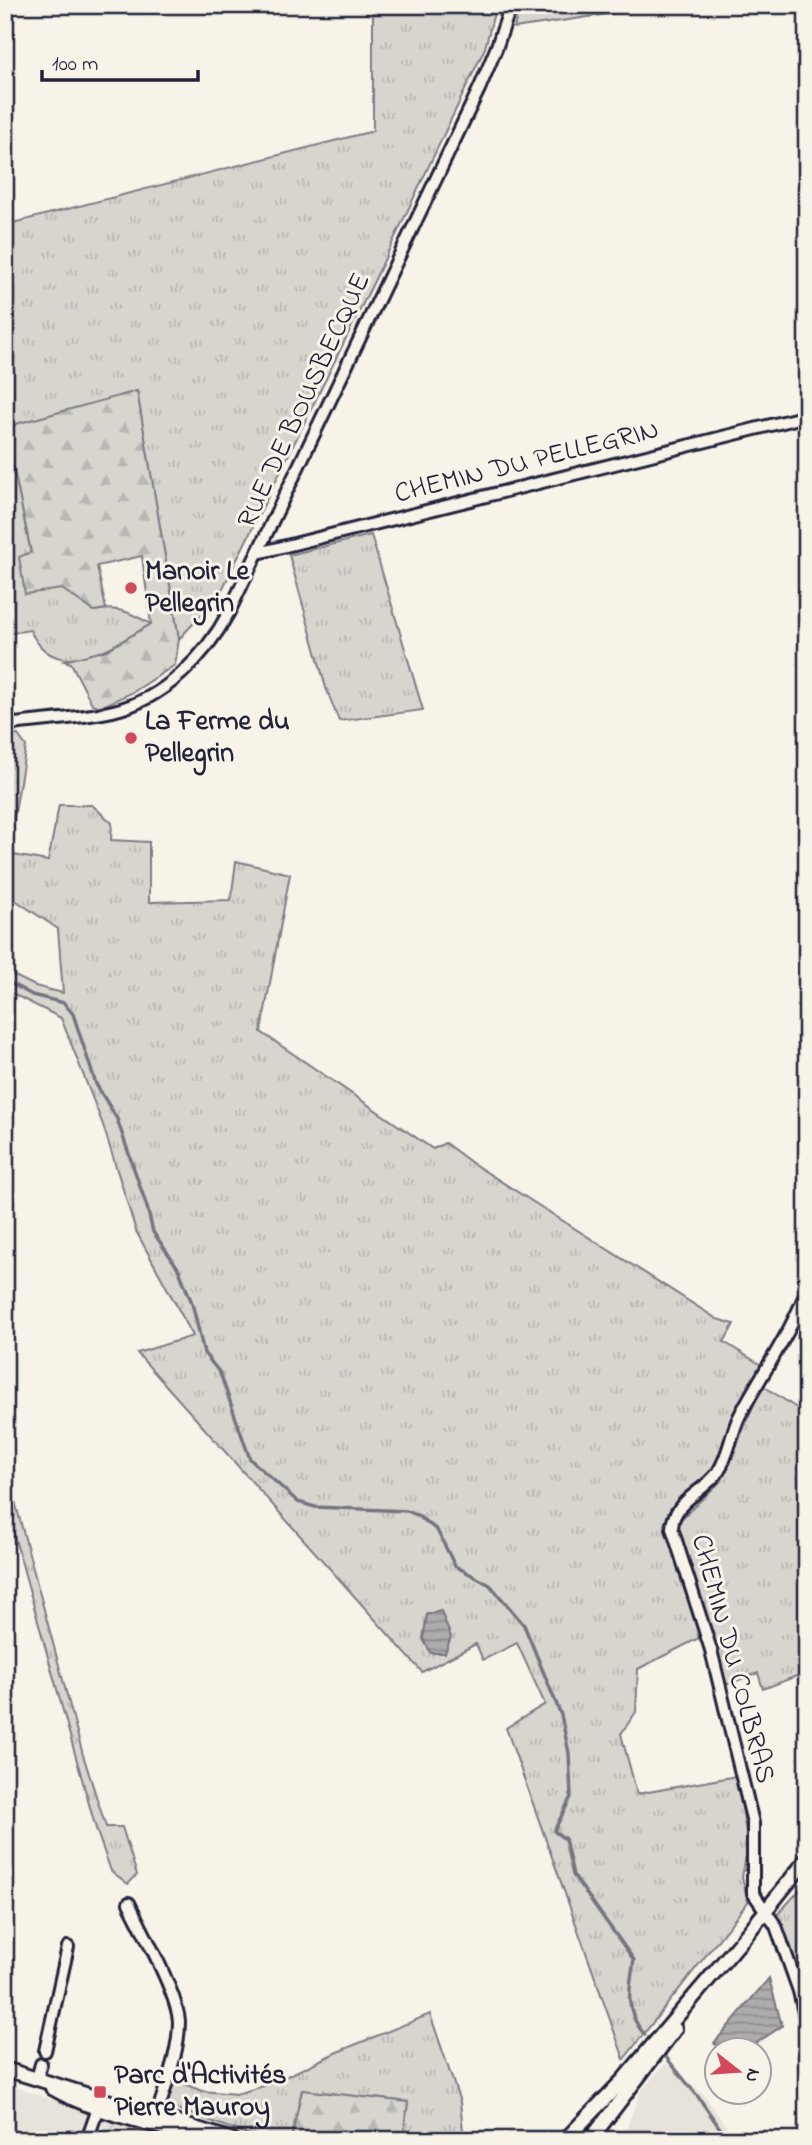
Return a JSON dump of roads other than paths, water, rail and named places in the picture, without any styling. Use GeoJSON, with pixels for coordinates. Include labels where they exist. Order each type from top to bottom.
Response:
{"type":"FeatureCollection","features":[{"type":"Feature","properties":{"kind":"main road"},"geometry":{"type":"LineString","coordinates":[[590,2140],[807,1859]]}},
{"type":"Feature","properties":{"kind":"main road"},"geometry":{"type":"LineString","coordinates":[[565,2140],[610,2094],[747,1934]]}},
{"type":"Feature","properties":{"kind":"main road"},"geometry":{"type":"LineString","coordinates":[[5,2069],[37,2080],[65,2096],[233,2140]]}},
{"type":"Feature","properties":{"kind":"main road"},"geometry":{"type":"LineString","coordinates":[[155,2120],[200,2140]]}},
{"type":"Feature","properties":{"kind":"street","name":"RUE DE BOUSBECQUE"},"geometry":{"type":"LineString","coordinates":[[5,725],[114,710],[140,701],[169,684],[190,666],[214,638],[258,553],[488,70],[511,5]]}},
{"type":"Feature","properties":{"kind":"street","name":"CHEMIN DU PELLEGRIN"},"geometry":{"type":"LineString","coordinates":[[258,553],[807,416]]}},
{"type":"Feature","properties":{"kind":"street","name":"CHEMIN DU COLBRAS"},"geometry":{"type":"LineString","coordinates":[[807,1289],[739,1418],[719,1471],[678,1509],[672,1522],[711,1650],[753,1823],[753,1893],[772,1918],[784,1946],[807,2026]]}},
{"type":"Feature","properties":{"kind":"street"},"geometry":{"type":"LineString","coordinates":[[129,1903],[170,1991],[178,2016],[178,2037],[155,2120]]}},
{"type":"Feature","properties":{"kind":"street"},"geometry":{"type":"LineString","coordinates":[[45,2051],[68,1947]]}},
{"type":"Feature","properties":{"kind":"street"},"geometry":{"type":"LineString","coordinates":[[807,2058],[807,2087]]}},
{"type":"Feature","properties":{"kind":"street"},"geometry":{"type":"LineString","coordinates":[[37,2080],[41,2064]]}},
{"type":"Feature","properties":{"kind":"street"},"geometry":{"type":"LineString","coordinates":[[87,2140],[99,2103]]}},
{"type":"Feature","properties":{"kind":"waterway"},"geometry":{"type":"LineString","coordinates":[[5,980],[32,995],[64,1003],[73,1014],[96,1084],[117,1119],[153,1232],[178,1268],[192,1303],[204,1353],[220,1373],[250,1459],[298,1502],[315,1507],[407,1511],[417,1515],[437,1530],[455,1566],[490,1585],[524,1625],[561,1715],[569,1753],[571,1797],[554,1831],[565,1839],[573,1875],[634,1960],[630,1990],[631,2009],[645,2035]]}},
{"type":"Feature","properties":{"kind":"waterway"},"geometry":{"type":"LineString","coordinates":[[665,2056],[728,2140]]}},
{"type":"Feature","properties":{"kind":"place","name":"Manoir Le Pellegrin"},"geometry":{"type":"Point","coordinates":[131,588]}},
{"type":"Feature","properties":{"kind":"place","name":"La Ferme du Pellegrin"},"geometry":{"type":"Point","coordinates":[131,738]}},
{"type":"Feature","properties":{"kind":"place","name":"Parc d'Activités Pierre Mauroy"},"geometry":{"type":"Point","coordinates":[100,2092]}}]}
